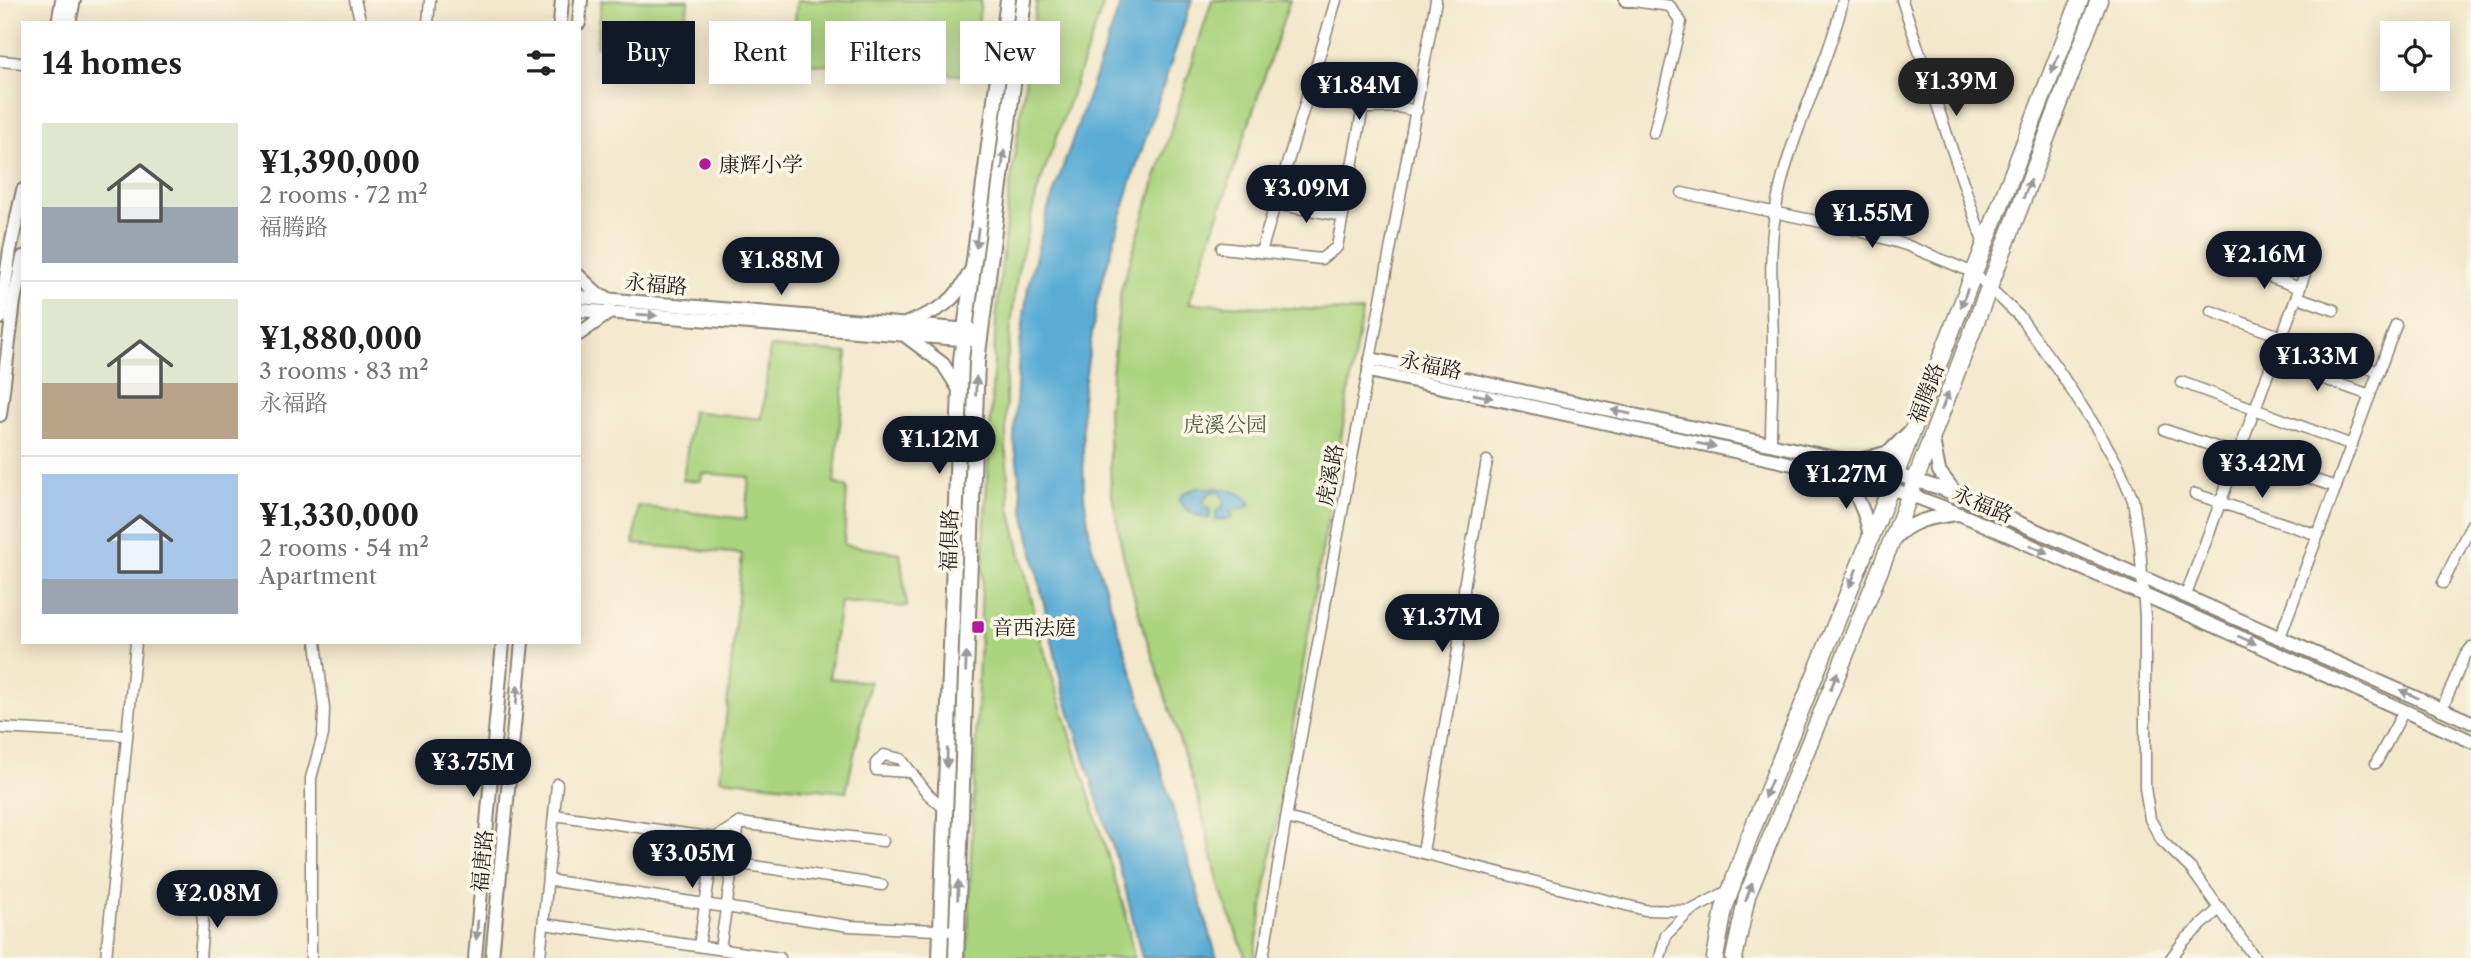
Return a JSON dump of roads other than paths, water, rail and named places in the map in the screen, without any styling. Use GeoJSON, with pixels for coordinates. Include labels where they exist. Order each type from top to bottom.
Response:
{"type":"FeatureCollection","features":[{"type":"Feature","properties":{"kind":"main road","name":"福俱路"},"geometry":{"type":"LineString","coordinates":[[940,958],[964,334],[1008,0]]}},
{"type":"Feature","properties":{"kind":"main road","name":"福俱路"},"geometry":{"type":"LineString","coordinates":[[956,958],[976,361],[1024,0]]}},
{"type":"Feature","properties":{"kind":"main road","name":"福腾路"},"geometry":{"type":"LineString","coordinates":[[1715,958],[1724,909],[1748,840],[1914,427],[2080,0]]}},
{"type":"Feature","properties":{"kind":"main road","name":"福腾路"},"geometry":{"type":"LineString","coordinates":[[1734,958],[1747,896],[1890,545],[2099,0]]}},
{"type":"Feature","properties":{"kind":"street"},"geometry":{"type":"LineString","coordinates":[[58,21],[62,0]]}},
{"type":"Feature","properties":{"kind":"street"},"geometry":{"type":"LineString","coordinates":[[69,21],[74,0]]}},
{"type":"Feature","properties":{"kind":"street"},"geometry":{"type":"LineString","coordinates":[[355,0],[360,21]]}},
{"type":"Feature","properties":{"kind":"street"},"geometry":{"type":"LineString","coordinates":[[428,21],[430,0]]}},
{"type":"Feature","properties":{"kind":"street"},"geometry":{"type":"LineString","coordinates":[[560,21],[562,0]]}},
{"type":"Feature","properties":{"kind":"street"},"geometry":{"type":"LineString","coordinates":[[579,21],[581,0]]}},
{"type":"Feature","properties":{"kind":"street"},"geometry":{"type":"LineString","coordinates":[[1261,253],[1336,0]]}},
{"type":"Feature","properties":{"kind":"street","name":"虎溪路"},"geometry":{"type":"LineString","coordinates":[[1263,958],[1286,818],[1436,0]]}},
{"type":"Feature","properties":{"kind":"street"},"geometry":{"type":"LineString","coordinates":[[1626,0],[1670,6],[1681,22],[1654,133]]}},
{"type":"Feature","properties":{"kind":"street"},"geometry":{"type":"LineString","coordinates":[[1771,444],[1773,353],[1770,288],[1775,214],[1791,151],[1836,27],[1843,0]]}},
{"type":"Feature","properties":{"kind":"street"},"geometry":{"type":"LineString","coordinates":[[1902,0],[1984,245]]}},
{"type":"Feature","properties":{"kind":"street"},"geometry":{"type":"LineString","coordinates":[[0,61],[21,63]]}},
{"type":"Feature","properties":{"kind":"street"},"geometry":{"type":"LineString","coordinates":[[1307,95],[1363,107],[1398,107],[1417,111]]}},
{"type":"Feature","properties":{"kind":"street"},"geometry":{"type":"LineString","coordinates":[[1222,248],[1321,259],[1337,247],[1363,107]]}},
{"type":"Feature","properties":{"kind":"street"},"geometry":{"type":"LineString","coordinates":[[1682,193],[1861,231],[1906,245],[1974,273],[2020,317],[2059,371],[2119,467],[2133,500],[2144,594],[2145,788],[2150,819],[2162,841],[2191,869],[2255,958]]}},
{"type":"Feature","properties":{"kind":"street"},"geometry":{"type":"LineString","coordinates":[[1275,204],[1343,216]]}},
{"type":"Feature","properties":{"kind":"street"},"geometry":{"type":"LineString","coordinates":[[0,318],[14,256],[21,205]]}},
{"type":"Feature","properties":{"kind":"street"},"geometry":{"type":"LineString","coordinates":[[0,415],[14,301],[14,256]]}},
{"type":"Feature","properties":{"kind":"street"},"geometry":{"type":"LineString","coordinates":[[2239,266],[2334,310]]}},
{"type":"Feature","properties":{"kind":"street"},"geometry":{"type":"LineString","coordinates":[[960,391],[943,364],[904,330],[931,314],[961,290],[973,267]]}},
{"type":"Feature","properties":{"kind":"street"},"geometry":{"type":"LineString","coordinates":[[2186,595],[2306,271]]}},
{"type":"Feature","properties":{"kind":"street"},"geometry":{"type":"LineString","coordinates":[[581,278],[611,306],[581,332]]}},
{"type":"Feature","properties":{"kind":"street","name":"永福路"},"geometry":{"type":"LineString","coordinates":[[581,298],[611,306],[980,336]]}},
{"type":"Feature","properties":{"kind":"street","name":"永福路"},"geometry":{"type":"LineString","coordinates":[[581,310],[611,306]]}},
{"type":"Feature","properties":{"kind":"street"},"geometry":{"type":"LineString","coordinates":[[2211,311],[2379,372]]}},
{"type":"Feature","properties":{"kind":"street"},"geometry":{"type":"LineString","coordinates":[[2280,637],[2396,325]]}},
{"type":"Feature","properties":{"kind":"street"},"geometry":{"type":"LineString","coordinates":[[2273,361],[2370,395]]}},
{"type":"Feature","properties":{"kind":"street","name":"永福路"},"geometry":{"type":"LineString","coordinates":[[1370,365],[1854,462],[1912,487],[1961,497],[2471,722]]}},
{"type":"Feature","properties":{"kind":"street","name":"永福路"},"geometry":{"type":"LineString","coordinates":[[1370,365],[1843,475],[1893,480]]}},
{"type":"Feature","properties":{"kind":"street"},"geometry":{"type":"LineString","coordinates":[[2181,382],[2351,445]]}},
{"type":"Feature","properties":{"kind":"street"},"geometry":{"type":"LineString","coordinates":[[1854,462],[1889,452],[1914,427]]}},
{"type":"Feature","properties":{"kind":"street"},"geometry":{"type":"LineString","coordinates":[[2165,430],[2336,487]]}},
{"type":"Feature","properties":{"kind":"street"},"geometry":{"type":"LineString","coordinates":[[1933,433],[1934,453],[1939,471],[1947,484],[1961,497]]}},
{"type":"Feature","properties":{"kind":"street"},"geometry":{"type":"LineString","coordinates":[[1423,852],[1458,650],[1465,581],[1487,461]]}},
{"type":"Feature","properties":{"kind":"street"},"geometry":{"type":"LineString","coordinates":[[1843,475],[1863,509],[1870,537]]}},
{"type":"Feature","properties":{"kind":"street","name":"永福路"},"geometry":{"type":"LineString","coordinates":[[1912,487],[1957,514],[2144,594],[2471,741]]}},
{"type":"Feature","properties":{"kind":"street"},"geometry":{"type":"LineString","coordinates":[[2196,494],[2318,535]]}},
{"type":"Feature","properties":{"kind":"street"},"geometry":{"type":"LineString","coordinates":[[1890,545],[1901,532],[1919,521],[1957,514]]}},
{"type":"Feature","properties":{"kind":"street"},"geometry":{"type":"LineString","coordinates":[[2444,583],[2471,525]]}},
{"type":"Feature","properties":{"kind":"street"},"geometry":{"type":"LineString","coordinates":[[106,958],[136,644]]}},
{"type":"Feature","properties":{"kind":"street"},"geometry":{"type":"LineString","coordinates":[[311,958],[311,778],[323,735],[324,709],[316,644]]}},
{"type":"Feature","properties":{"kind":"street","name":"福唐路"},"geometry":{"type":"LineString","coordinates":[[475,958],[503,644]]}},
{"type":"Feature","properties":{"kind":"street","name":"福唐路"},"geometry":{"type":"LineString","coordinates":[[492,958],[522,644]]}},
{"type":"Feature","properties":{"kind":"street"},"geometry":{"type":"LineString","coordinates":[[2442,709],[2471,648]]}},
{"type":"Feature","properties":{"kind":"street"},"geometry":{"type":"LineString","coordinates":[[2376,763],[2404,710]]}},
{"type":"Feature","properties":{"kind":"street"},"geometry":{"type":"LineString","coordinates":[[0,728],[127,735]]}},
{"type":"Feature","properties":{"kind":"street"},"geometry":{"type":"LineString","coordinates":[[910,772],[945,809]]}},
{"type":"Feature","properties":{"kind":"street"},"geometry":{"type":"LineString","coordinates":[[540,957],[557,784]]}},
{"type":"Feature","properties":{"kind":"street"},"geometry":{"type":"LineString","coordinates":[[554,815],[715,838],[739,823],[883,841]]}},
{"type":"Feature","properties":{"kind":"street"},"geometry":{"type":"LineString","coordinates":[[1286,818],[1645,910],[1690,911]]}},
{"type":"Feature","properties":{"kind":"street"},"geometry":{"type":"LineString","coordinates":[[720,949],[739,823]]}},
{"type":"Feature","properties":{"kind":"street"},"geometry":{"type":"LineString","coordinates":[[699,946],[715,838]]}},
{"type":"Feature","properties":{"kind":"street"},"geometry":{"type":"LineString","coordinates":[[733,863],[882,885]]}},
{"type":"Feature","properties":{"kind":"street"},"geometry":{"type":"LineString","coordinates":[[548,880],[849,926],[957,931]]}},
{"type":"Feature","properties":{"kind":"street"},"geometry":{"type":"LineString","coordinates":[[1660,958],[1666,935],[1690,911],[1731,890]]}},
{"type":"Feature","properties":{"kind":"street"},"geometry":{"type":"LineString","coordinates":[[200,958],[203,921],[201,903]]}},
{"type":"Feature","properties":{"kind":"street"},"geometry":{"type":"LineString","coordinates":[[2171,958],[2184,941],[2220,908]]}},
{"type":"Feature","properties":{"kind":"street"},"geometry":{"type":"LineString","coordinates":[[544,924],[780,958]]}},
{"type":"Feature","properties":{"kind":"water"},"geometry":{"type":"Polygon","coordinates":[[[1122,0],[1192,0],[1130,185],[1097,300],[1082,399],[1084,496],[1091,543],[1217,958],[1142,958],[1124,883],[1063,691],[1023,507],[1014,439],[1019,352],[1028,287],[1048,209],[1122,0]]]}},
{"type":"Feature","properties":{"kind":"water"},"geometry":{"type":"Polygon","coordinates":[[[1197,488],[1219,488],[1234,492],[1251,504],[1246,508],[1229,511],[1233,515],[1232,518],[1216,520],[1216,511],[1222,508],[1224,500],[1220,493],[1212,491],[1204,499],[1204,504],[1210,510],[1209,519],[1205,518],[1189,511],[1179,501],[1183,493],[1197,488]]]}},
{"type":"Feature","properties":{"kind":"place","name":"康辉小学"},"geometry":{"type":"Point","coordinates":[705,164]}},
{"type":"Feature","properties":{"kind":"place","name":"音西法庭"},"geometry":{"type":"Point","coordinates":[978,627]}},
{"type":"Feature","properties":{"kind":"park label","name":"虎溪公园"},"geometry":{"type":"Point","coordinates":[1225,424]}}]}
